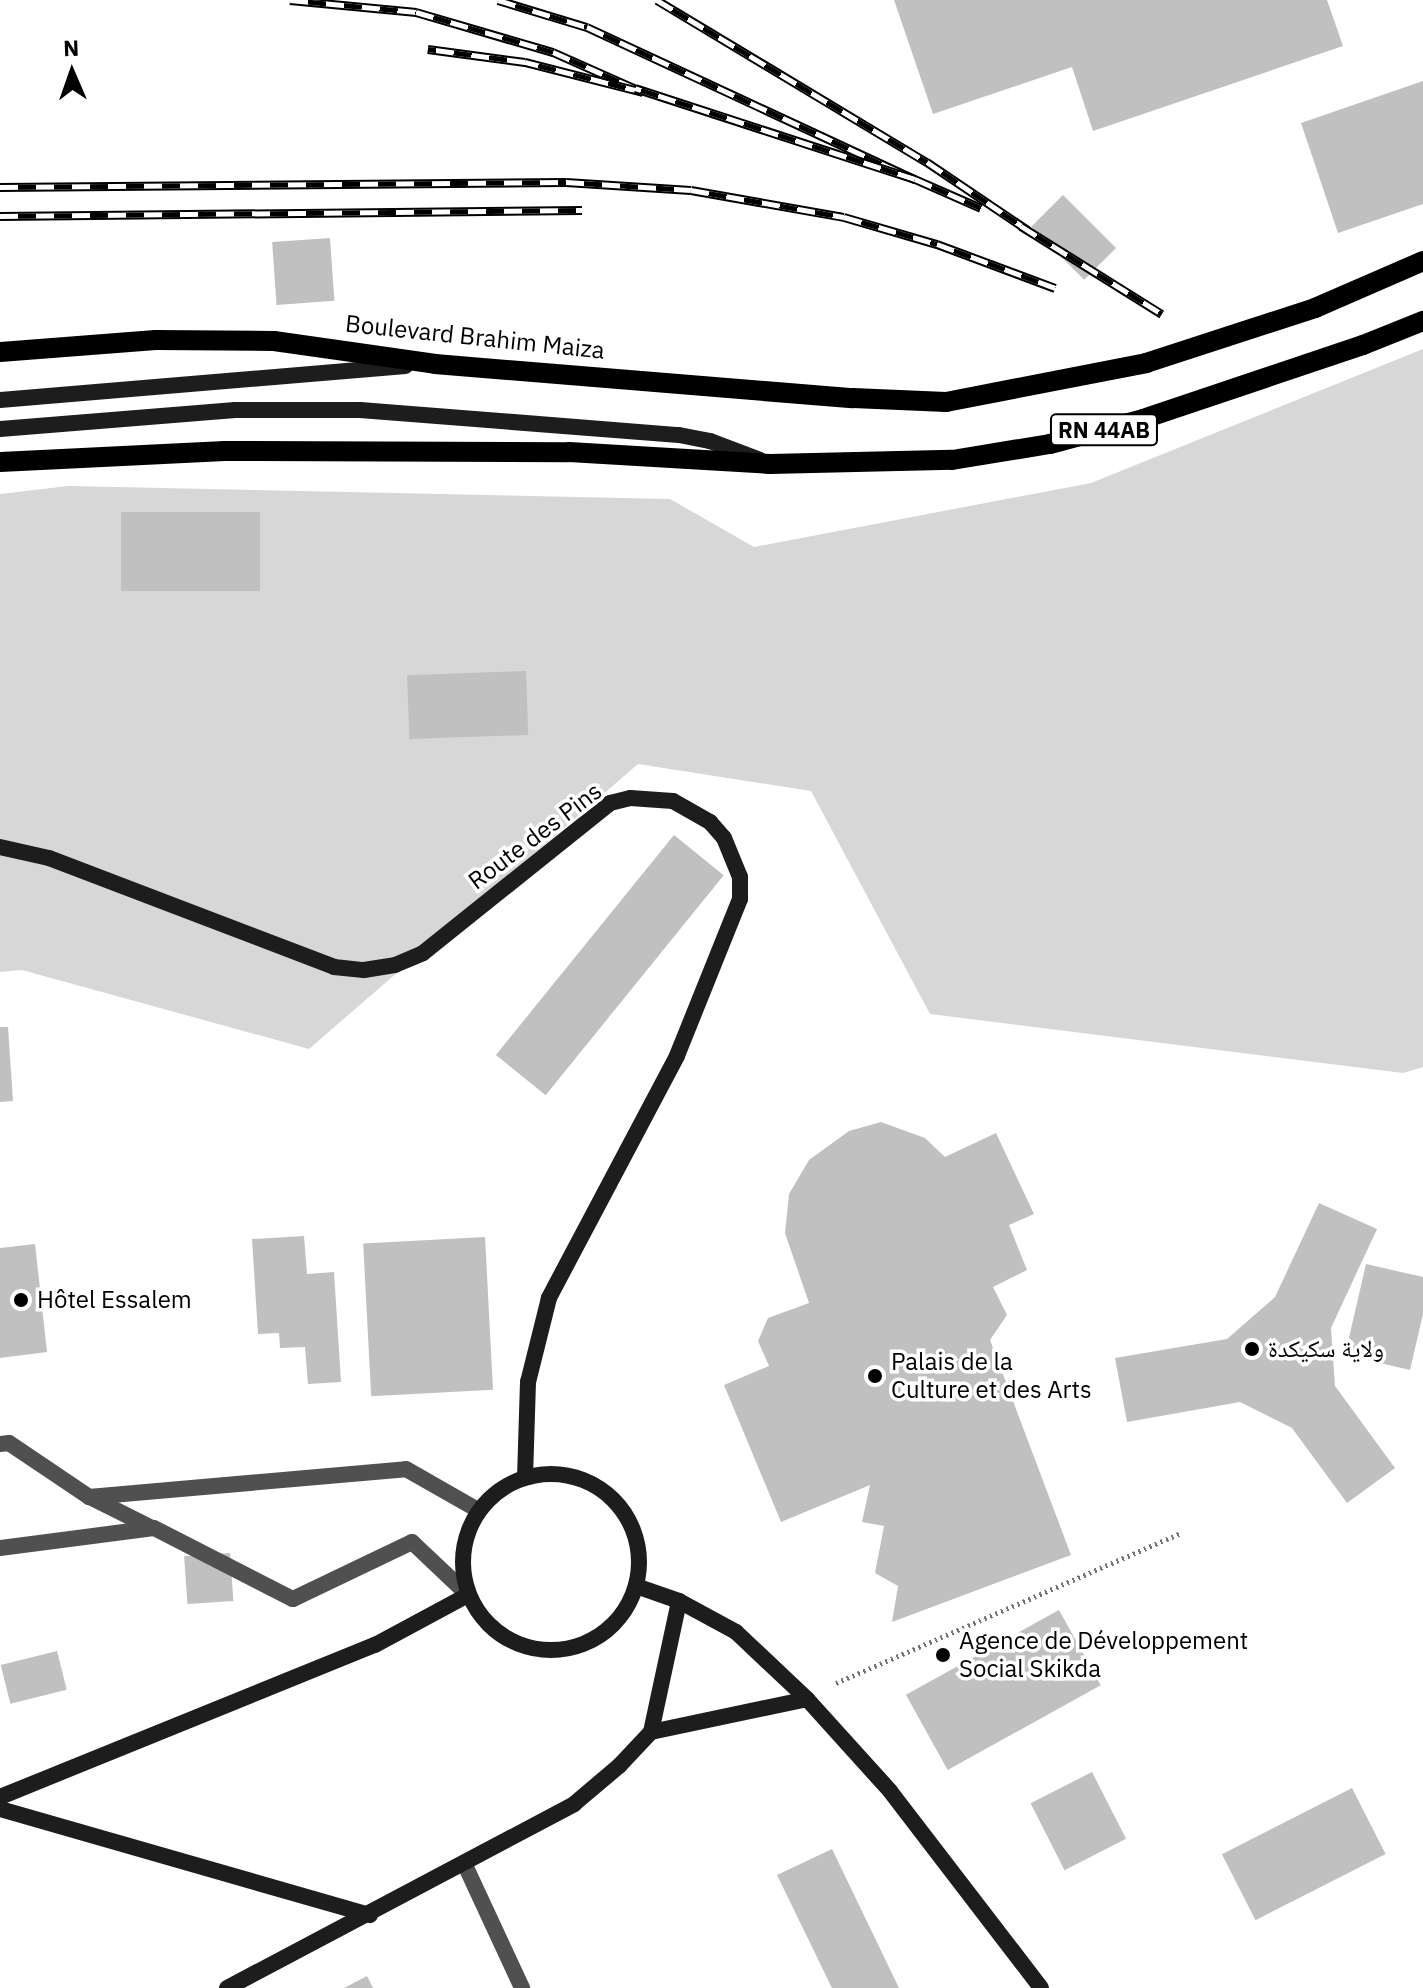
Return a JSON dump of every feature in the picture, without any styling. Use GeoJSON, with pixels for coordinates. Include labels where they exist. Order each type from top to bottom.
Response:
{"type":"FeatureCollection","features":[{"type":"Feature","properties":{"kind":"main road","name":"Boulevard Brahim Maiza"},"geometry":{"type":"LineString","coordinates":[[0,352],[215,338],[274,341],[435,364],[853,398],[946,402],[1146,363],[1315,308],[1423,261]]}},
{"type":"Feature","properties":{"kind":"main road","name":"RN 44AB"},"geometry":{"type":"LineString","coordinates":[[770,464],[952,460],[1038,446],[1195,402],[1423,321]]}},
{"type":"Feature","properties":{"kind":"main road"},"geometry":{"type":"LineString","coordinates":[[0,400],[435,364]]}},
{"type":"Feature","properties":{"kind":"main road"},"geometry":{"type":"LineString","coordinates":[[0,429],[235,410],[360,410],[679,435],[710,441],[770,464]]}},
{"type":"Feature","properties":{"kind":"main road"},"geometry":{"type":"LineString","coordinates":[[0,462],[225,451],[509,451],[770,464]]}},
{"type":"Feature","properties":{"kind":"main road","name":"Route des Pins"},"geometry":{"type":"LineString","coordinates":[[0,847],[49,858],[334,967],[364,970],[395,965],[423,953],[610,803],[652,797],[673,801],[710,822],[724,838],[740,877],[740,899],[677,1056],[549,1298],[528,1382],[525,1477]]}},
{"type":"Feature","properties":{"kind":"main road"},"geometry":{"type":"LineString","coordinates":[[552,1473],[579,1478],[603,1490],[622,1510],[635,1533],[639,1560],[636,1586],[624,1611],[606,1632],[582,1645],[554,1651],[527,1647],[502,1636],[482,1618],[468,1595],[462,1565],[465,1536],[478,1510],[499,1490],[525,1477],[552,1473]]}},
{"type":"Feature","properties":{"kind":"main road"},"geometry":{"type":"LineString","coordinates":[[636,1586],[679,1601],[736,1632],[807,1699],[890,1791],[1041,1988]]}},
{"type":"Feature","properties":{"kind":"main road"},"geometry":{"type":"LineString","coordinates":[[0,1797],[375,1645],[468,1595]]}},
{"type":"Feature","properties":{"kind":"main road"},"geometry":{"type":"LineString","coordinates":[[227,1988],[465,1865],[574,1804],[619,1766],[651,1732],[679,1601]]}},
{"type":"Feature","properties":{"kind":"main road"},"geometry":{"type":"LineString","coordinates":[[651,1732],[807,1699]]}},
{"type":"Feature","properties":{"kind":"main road"},"geometry":{"type":"LineString","coordinates":[[0,1809],[370,1915]]}},
{"type":"Feature","properties":{"kind":"street"},"geometry":{"type":"LineString","coordinates":[[0,1444],[9,1443],[89,1497],[293,1599],[412,1542],[468,1595]]}},
{"type":"Feature","properties":{"kind":"street"},"geometry":{"type":"LineString","coordinates":[[89,1497],[406,1469],[478,1510]]}},
{"type":"Feature","properties":{"kind":"street"},"geometry":{"type":"LineString","coordinates":[[0,1548],[154,1528]]}},
{"type":"Feature","properties":{"kind":"street"},"geometry":{"type":"LineString","coordinates":[[465,1865],[522,1988]]}},
{"type":"Feature","properties":{"kind":"path"},"geometry":{"type":"LineString","coordinates":[[851,1675],[1181,1533]]}},
{"type":"Feature","properties":{"kind":"shaded area"},"geometry":{"type":"Polygon","coordinates":[[[1423,349],[1423,1067],[1403,1073],[930,1014],[811,791],[638,764],[309,1049],[22,970],[0,972],[0,494],[68,486],[670,499],[754,547],[1091,483],[1423,349]]]}},
{"type":"Feature","properties":{"kind":"building"},"geometry":{"type":"Polygon","coordinates":[[[894,0],[1327,0],[1343,46],[1093,131],[1072,67],[933,114],[894,0]]]}},
{"type":"Feature","properties":{"kind":"building"},"geometry":{"type":"Polygon","coordinates":[[[1423,81],[1423,204],[1338,233],[1301,123],[1423,81]]]}},
{"type":"Feature","properties":{"kind":"building"},"geometry":{"type":"Polygon","coordinates":[[[1063,195],[1116,248],[1084,280],[1031,227],[1063,195]]]}},
{"type":"Feature","properties":{"kind":"building"},"geometry":{"type":"Polygon","coordinates":[[[330,238],[334,301],[277,305],[272,242],[330,238]]]}},
{"type":"Feature","properties":{"kind":"building"},"geometry":{"type":"Polygon","coordinates":[[[121,512],[260,512],[260,591],[121,591],[121,512]]]}},
{"type":"Feature","properties":{"kind":"building"},"geometry":{"type":"Polygon","coordinates":[[[526,671],[528,735],[409,739],[407,675],[526,671]]]}},
{"type":"Feature","properties":{"kind":"building"},"geometry":{"type":"Polygon","coordinates":[[[674,835],[724,875],[546,1095],[496,1055],[674,835]]]}},
{"type":"Feature","properties":{"kind":"building"},"geometry":{"type":"Polygon","coordinates":[[[0,1027],[8,1027],[13,1101],[0,1102],[0,1027]]]}},
{"type":"Feature","properties":{"kind":"building","name":"Palais de la Culture et des Arts"},"geometry":{"type":"Polygon","coordinates":[[[881,1122],[925,1138],[945,1157],[996,1133],[1034,1214],[1009,1225],[1027,1270],[993,1287],[1007,1315],[990,1340],[1071,1555],[892,1622],[898,1586],[875,1573],[884,1526],[862,1522],[870,1485],[781,1522],[724,1385],[769,1366],[758,1341],[768,1318],[809,1303],[785,1233],[789,1194],[809,1160],[849,1131],[881,1122]]]}},
{"type":"Feature","properties":{"kind":"building","name":"ولاية سكيكدة"},"geometry":{"type":"Polygon","coordinates":[[[1319,1203],[1377,1229],[1331,1328],[1335,1386],[1395,1468],[1347,1503],[1292,1428],[1240,1402],[1127,1422],[1115,1358],[1227,1339],[1275,1297],[1319,1203]]]}},
{"type":"Feature","properties":{"kind":"building"},"geometry":{"type":"Polygon","coordinates":[[[304,1236],[307,1274],[334,1272],[341,1382],[308,1384],[305,1347],[280,1348],[279,1333],[258,1334],[252,1239],[304,1236]]]}},
{"type":"Feature","properties":{"kind":"building"},"geometry":{"type":"Polygon","coordinates":[[[485,1237],[493,1390],[371,1396],[363,1243],[485,1237]]]}},
{"type":"Feature","properties":{"kind":"building","name":"Hôtel Essalem"},"geometry":{"type":"Polygon","coordinates":[[[35,1244],[47,1352],[0,1358],[0,1248],[35,1244]]]}},
{"type":"Feature","properties":{"kind":"building"},"geometry":{"type":"Polygon","coordinates":[[[1366,1264],[1423,1277],[1423,1314],[1410,1370],[1345,1355],[1366,1264]]]}},
{"type":"Feature","properties":{"kind":"building"},"geometry":{"type":"Polygon","coordinates":[[[230,1553],[233,1601],[187,1604],[184,1556],[230,1553]]]}},
{"type":"Feature","properties":{"kind":"building"},"geometry":{"type":"Polygon","coordinates":[[[1059,1610],[1101,1685],[948,1770],[906,1695],[1059,1610]]]}},
{"type":"Feature","properties":{"kind":"building"},"geometry":{"type":"Polygon","coordinates":[[[57,1651],[67,1690],[10,1704],[1,1665],[57,1651]]]}},
{"type":"Feature","properties":{"kind":"building"},"geometry":{"type":"Polygon","coordinates":[[[1092,1772],[1126,1839],[1065,1870],[1031,1803],[1092,1772]]]}},
{"type":"Feature","properties":{"kind":"building"},"geometry":{"type":"Polygon","coordinates":[[[1352,1788],[1386,1854],[1256,1920],[1222,1854],[1352,1788]]]}},
{"type":"Feature","properties":{"kind":"building"},"geometry":{"type":"Polygon","coordinates":[[[832,1849],[899,1988],[832,1988],[777,1875],[832,1849]]]}},
{"type":"Feature","properties":{"kind":"building"},"geometry":{"type":"Polygon","coordinates":[[[367,1976],[373,1988],[344,1988],[367,1976]]]}},
{"type":"Feature","properties":{"kind":"railway"},"geometry":{"type":"LineString","coordinates":[[290,0],[416,12],[553,52],[643,92],[525,62],[428,49]]}},
{"type":"Feature","properties":{"kind":"railway"},"geometry":{"type":"LineString","coordinates":[[498,0],[587,27],[915,179],[635,88]]}},
{"type":"Feature","properties":{"kind":"railway"},"geometry":{"type":"LineString","coordinates":[[657,0],[927,162],[1028,230]]}},
{"type":"Feature","properties":{"kind":"railway"},"geometry":{"type":"LineString","coordinates":[[915,179],[981,208]]}},
{"type":"Feature","properties":{"kind":"railway"},"geometry":{"type":"LineString","coordinates":[[0,187],[566,182],[691,190],[844,217],[937,244],[1055,288]]}},
{"type":"Feature","properties":{"kind":"railway"},"geometry":{"type":"LineString","coordinates":[[0,216],[582,210]]}},
{"type":"Feature","properties":{"kind":"railway"},"geometry":{"type":"LineString","coordinates":[[1021,226],[1162,314]]}},
{"type":"Feature","properties":{"kind":"place","name":"Hôtel Essalem"},"geometry":{"type":"Point","coordinates":[21,1300]}},
{"type":"Feature","properties":{"kind":"place","name":"ولاية سكيكدة"},"geometry":{"type":"Point","coordinates":[1252,1349]}},
{"type":"Feature","properties":{"kind":"place","name":"Palais de la Culture et des Arts"},"geometry":{"type":"Point","coordinates":[875,1376]}},
{"type":"Feature","properties":{"kind":"place","name":"Agence de Développement Social Skikda"},"geometry":{"type":"Point","coordinates":[943,1655]}}]}
